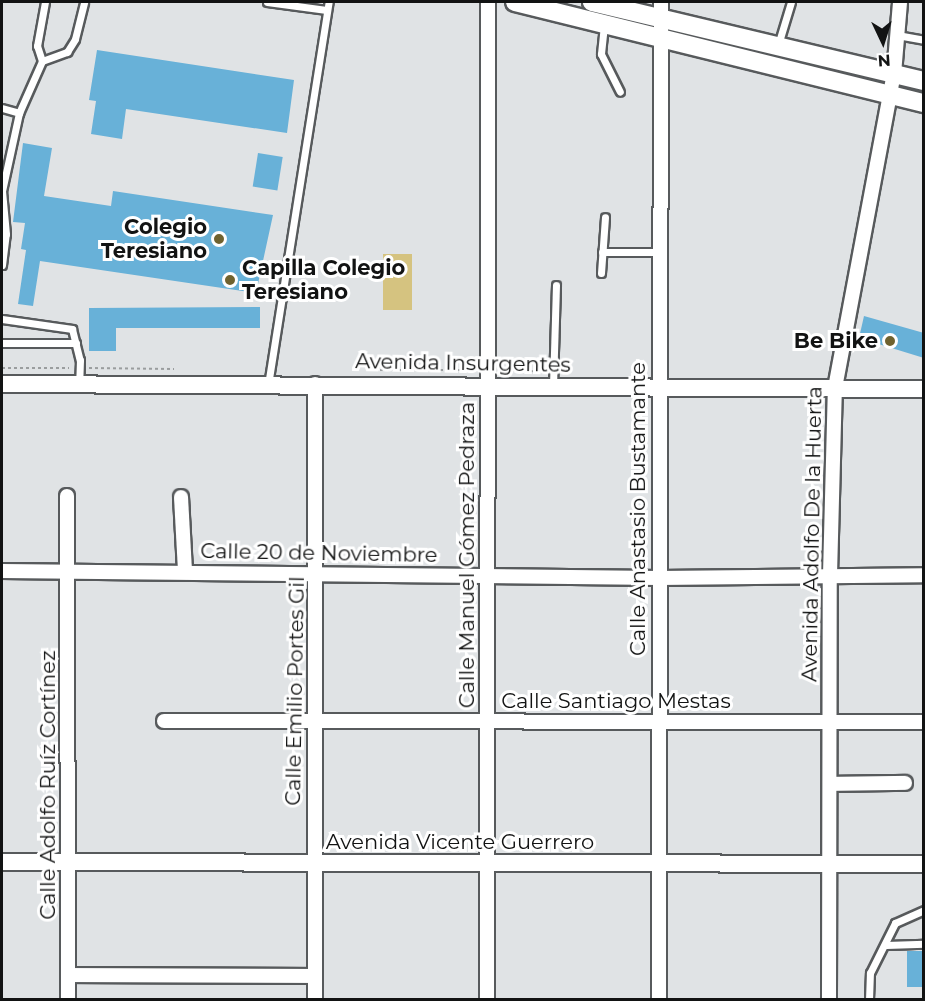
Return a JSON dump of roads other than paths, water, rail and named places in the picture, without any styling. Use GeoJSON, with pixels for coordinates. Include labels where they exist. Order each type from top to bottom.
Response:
{"type":"FeatureCollection","features":[{"type":"Feature","properties":{"kind":"main road"},"geometry":{"type":"LineString","coordinates":[[515,2],[605,23],[661,19],[924,103]]}},
{"type":"Feature","properties":{"kind":"main road"},"geometry":{"type":"LineString","coordinates":[[592,2],[924,81]]}},
{"type":"Feature","properties":{"kind":"street","name":"Calle Manuel Gómez Pedraza"},"geometry":{"type":"LineString","coordinates":[[487,999],[489,2]]}},
{"type":"Feature","properties":{"kind":"street","name":"Avenida Adolfo De la Huerta"},"geometry":{"type":"LineString","coordinates":[[829,999],[830,575],[835,388],[894,74],[900,2]]}},
{"type":"Feature","properties":{"kind":"street","name":"Calle Anastasio Bustamante"},"geometry":{"type":"LineString","coordinates":[[658,999],[660,721],[658,388],[662,252],[661,19]]}},
{"type":"Feature","properties":{"kind":"street","name":"Avenida Insurgentes"},"geometry":{"type":"LineString","coordinates":[[2,384],[924,389]]}},
{"type":"Feature","properties":{"kind":"street","name":"Calle Emilio Portes Gil"},"geometry":{"type":"LineString","coordinates":[[315,384],[317,575],[315,999]]}},
{"type":"Feature","properties":{"kind":"street","name":"Calle Adolfo Ruíz Cortínez"},"geometry":{"type":"LineString","coordinates":[[67,496],[70,571],[68,999]]}},
{"type":"Feature","properties":{"kind":"street"},"geometry":{"type":"LineString","coordinates":[[181,497],[185,572]]}},
{"type":"Feature","properties":{"kind":"street","name":"Calle 20 de Noviembre"},"geometry":{"type":"LineString","coordinates":[[2,571],[659,578],[924,575]]}},
{"type":"Feature","properties":{"kind":"street","name":"Calle Santiago Mestas"},"geometry":{"type":"LineString","coordinates":[[164,721],[924,722]]}},
{"type":"Feature","properties":{"kind":"street"},"geometry":{"type":"LineString","coordinates":[[830,784],[904,783]]}},
{"type":"Feature","properties":{"kind":"street","name":"Avenida Vicente Guerrero"},"geometry":{"type":"LineString","coordinates":[[2,862],[487,866],[922,866]]}},
{"type":"Feature","properties":{"kind":"street"},"geometry":{"type":"LineString","coordinates":[[69,975],[314,976]]}},
{"type":"Feature","properties":{"kind":"lane"},"geometry":{"type":"LineString","coordinates":[[2,265],[6,234],[2,191],[19,113],[42,61],[37,46],[45,2]]}},
{"type":"Feature","properties":{"kind":"lane"},"geometry":{"type":"LineString","coordinates":[[42,61],[67,52],[75,39],[84,2]]}},
{"type":"Feature","properties":{"kind":"lane"},"geometry":{"type":"LineString","coordinates":[[267,2],[326,10]]}},
{"type":"Feature","properties":{"kind":"lane"},"geometry":{"type":"LineString","coordinates":[[267,384],[329,2]]}},
{"type":"Feature","properties":{"kind":"lane"},"geometry":{"type":"LineString","coordinates":[[778,48],[790,2]]}},
{"type":"Feature","properties":{"kind":"lane"},"geometry":{"type":"LineString","coordinates":[[605,23],[601,54],[620,92]]}},
{"type":"Feature","properties":{"kind":"lane"},"geometry":{"type":"LineString","coordinates":[[897,35],[924,40]]}},
{"type":"Feature","properties":{"kind":"lane"},"geometry":{"type":"LineString","coordinates":[[2,108],[19,113]]}},
{"type":"Feature","properties":{"kind":"lane"},"geometry":{"type":"LineString","coordinates":[[601,273],[605,217]]}},
{"type":"Feature","properties":{"kind":"lane"},"geometry":{"type":"LineString","coordinates":[[602,252],[662,252]]}},
{"type":"Feature","properties":{"kind":"lane"},"geometry":{"type":"LineString","coordinates":[[553,386],[556,285]]}},
{"type":"Feature","properties":{"kind":"lane"},"geometry":{"type":"LineString","coordinates":[[2,319],[72,329],[76,343],[79,384]]}},
{"type":"Feature","properties":{"kind":"lane"},"geometry":{"type":"LineString","coordinates":[[2,343],[76,343]]}},
{"type":"Feature","properties":{"kind":"lane"},"geometry":{"type":"LineString","coordinates":[[869,999],[870,973],[895,923],[924,910]]}},
{"type":"Feature","properties":{"kind":"lane"},"geometry":{"type":"LineString","coordinates":[[886,945],[924,944]]}},
{"type":"Feature","properties":{"kind":"place","name":"Colegio Teresiano"},"geometry":{"type":"Point","coordinates":[219,239]}},
{"type":"Feature","properties":{"kind":"place","name":"Capilla Colegio Teresiano"},"geometry":{"type":"Point","coordinates":[230,280]}},
{"type":"Feature","properties":{"kind":"place","name":"Be Bike"},"geometry":{"type":"Point","coordinates":[890,341]}}]}
